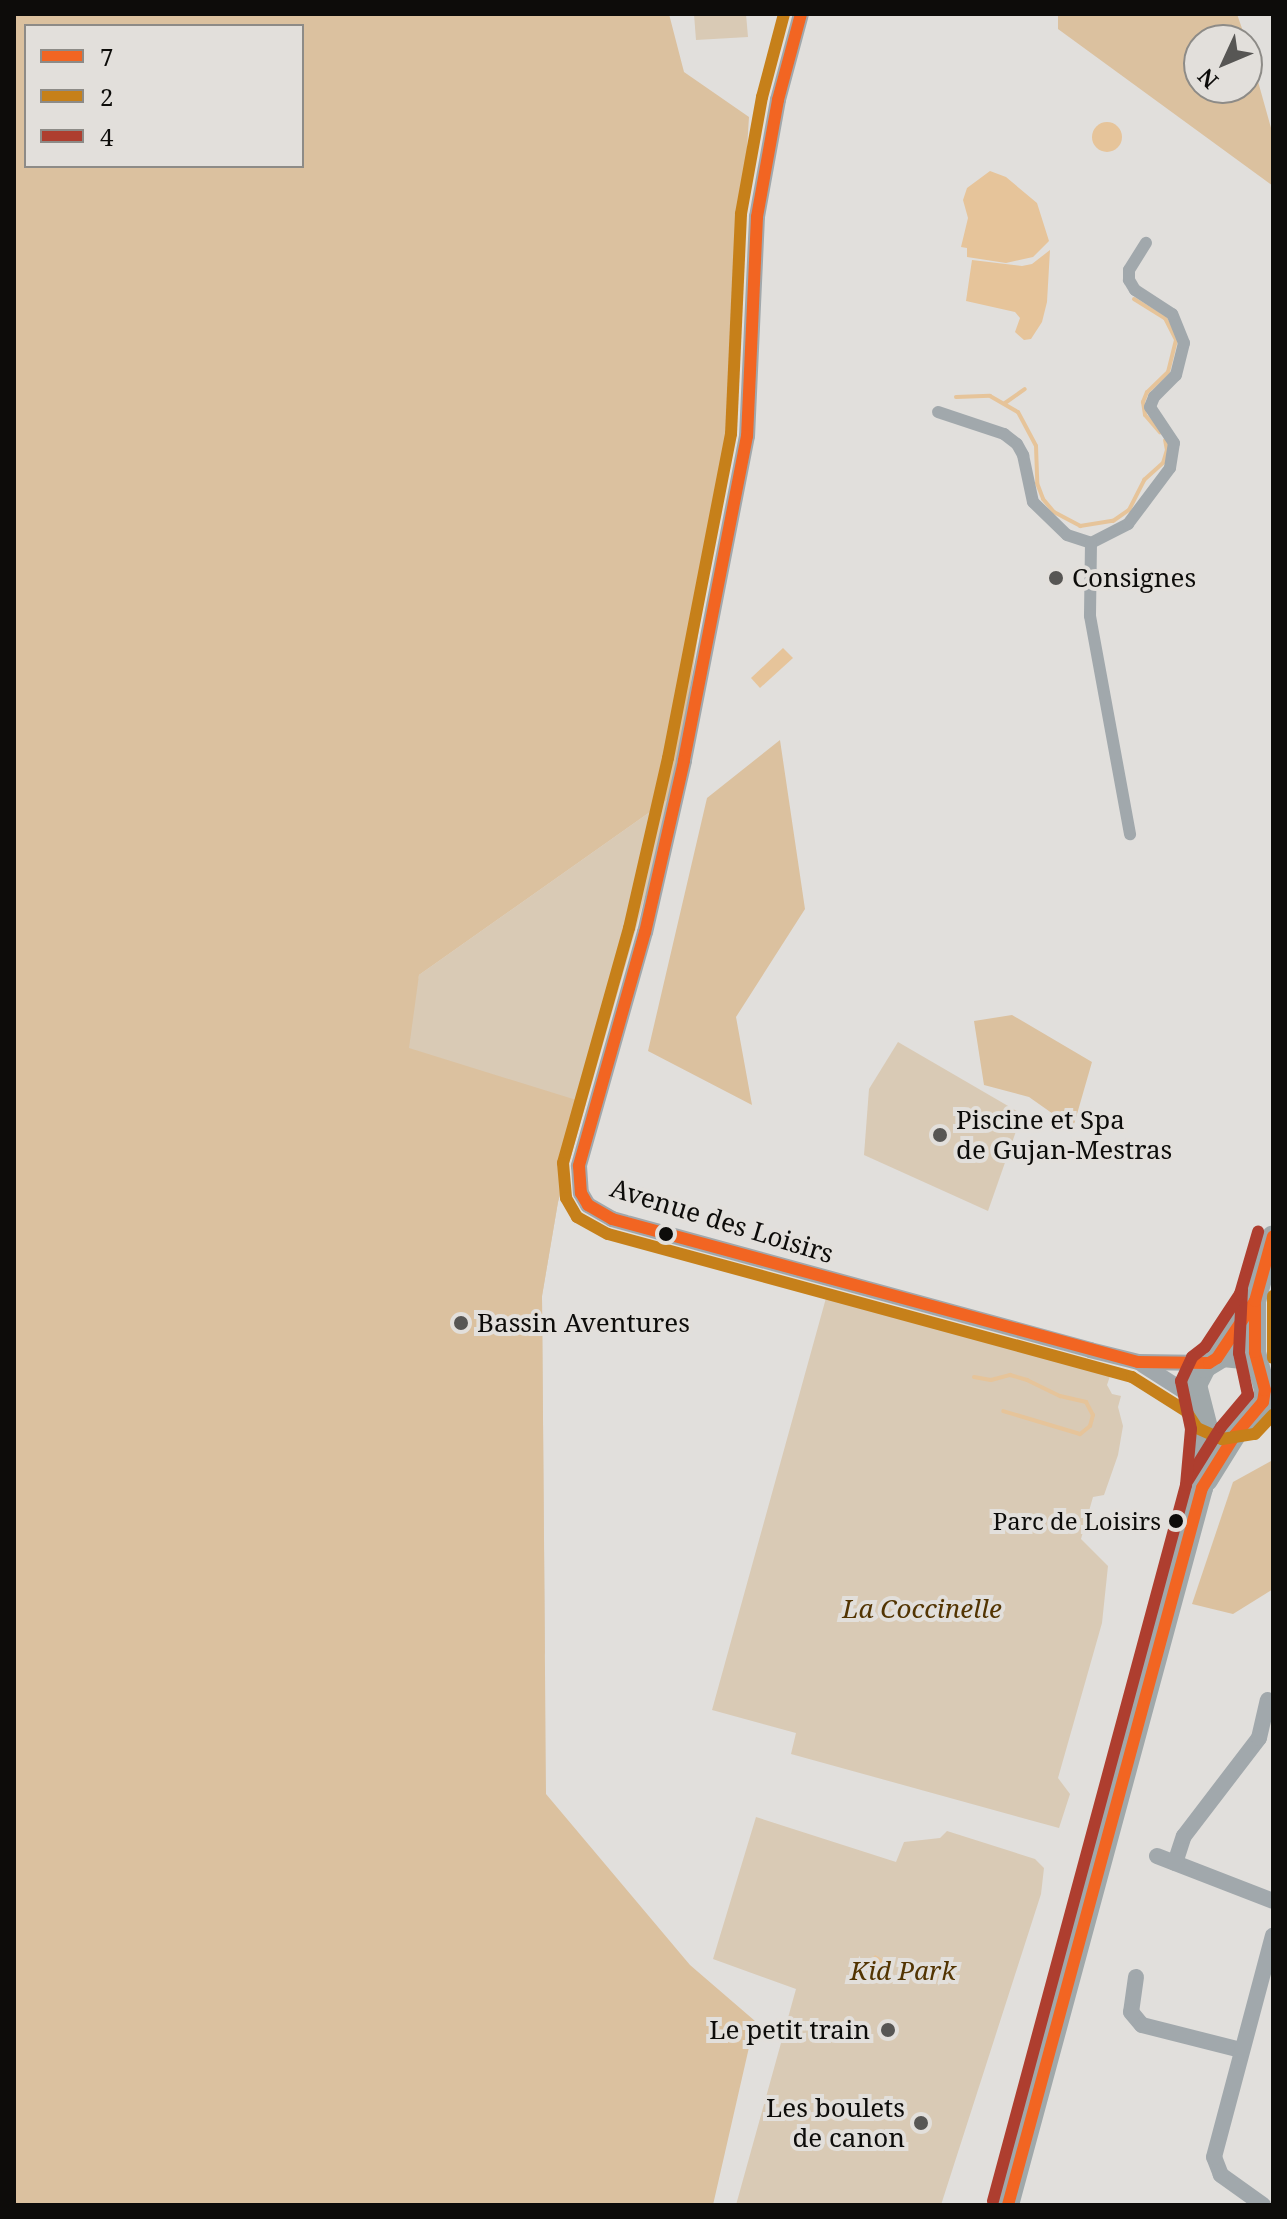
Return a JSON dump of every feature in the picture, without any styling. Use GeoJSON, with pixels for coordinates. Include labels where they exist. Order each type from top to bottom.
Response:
{"type":"FeatureCollection","features":[{"type":"Feature","properties":{"kind":"main road"},"geometry":{"type":"LineString","coordinates":[[1202,1488],[1263,1402],[1265,1390],[1255,1352],[1255,1301],[1273,1236]]}},
{"type":"Feature","properties":{"kind":"main road"},"geometry":{"type":"LineString","coordinates":[[1008,2205],[1202,1488],[1208,1443],[1196,1385],[1255,1301]]}},
{"type":"Feature","properties":{"kind":"main road"},"geometry":{"type":"LineString","coordinates":[[1213,1361],[1243,1358],[1259,1371]]}},
{"type":"Feature","properties":{"kind":"main road"},"geometry":{"type":"LineString","coordinates":[[1201,1405],[1215,1421],[1226,1424],[1248,1419]]}},
{"type":"Feature","properties":{"kind":"street","name":"Avenue des Loisirs"},"geometry":{"type":"LineString","coordinates":[[801,14],[778,100],[757,217],[749,411],[741,467],[684,761],[645,932],[578,1181],[588,1205],[612,1219],[1138,1362],[1213,1361]]}},
{"type":"Feature","properties":{"kind":"street"},"geometry":{"type":"LineString","coordinates":[[938,412],[1004,434],[1017,444],[1023,455],[1033,502],[1042,515],[1067,535],[1091,543],[1128,524],[1170,468],[1174,443],[1150,407],[1154,397],[1176,375],[1184,343],[1172,314],[1135,290],[1129,280],[1129,270],[1146,243]]}},
{"type":"Feature","properties":{"kind":"street"},"geometry":{"type":"LineString","coordinates":[[1091,543],[1090,616],[1130,834]]}},
{"type":"Feature","properties":{"kind":"street","name":"Avenue des Loisirs"},"geometry":{"type":"LineString","coordinates":[[1138,1362],[1201,1405]]}},
{"type":"Feature","properties":{"kind":"street"},"geometry":{"type":"LineString","coordinates":[[1175,1863],[1184,1836],[1259,1738],[1268,1700]]}},
{"type":"Feature","properties":{"kind":"street"},"geometry":{"type":"LineString","coordinates":[[1157,1856],[1273,1901]]}},
{"type":"Feature","properties":{"kind":"street"},"geometry":{"type":"LineString","coordinates":[[1263,2205],[1226,2180],[1214,2162],[1214,2149],[1273,1936]]}},
{"type":"Feature","properties":{"kind":"street"},"geometry":{"type":"LineString","coordinates":[[1136,1977],[1131,2012],[1142,2025],[1241,2050]]}},
{"type":"Feature","properties":{"kind":"green space"},"geometry":{"type":"Polygon","coordinates":[[[694,14],[746,14],[748,37],[696,40],[694,14]]]}},
{"type":"Feature","properties":{"kind":"green space","name":"Bassin Aventures"},"geometry":{"type":"Polygon","coordinates":[[[674,795],[558,1202],[542,1296],[545,1655],[348,1262],[419,975],[674,795]]]}},
{"type":"Feature","properties":{"kind":"green space","name":"Piscine et Spa de Gujan-Mestras"},"geometry":{"type":"Polygon","coordinates":[[[898,1042],[1022,1114],[988,1211],[864,1155],[869,1089],[898,1042]]]}},
{"type":"Feature","properties":{"kind":"green space","name":"La Coccinelle"},"geometry":{"type":"Polygon","coordinates":[[[826,1298],[1110,1376],[1107,1385],[1112,1394],[1121,1396],[1118,1407],[1123,1426],[1118,1455],[1104,1495],[1093,1497],[1081,1539],[1108,1566],[1102,1623],[1058,1778],[1070,1794],[1059,1828],[791,1754],[796,1733],[712,1710],[826,1298]]]}},
{"type":"Feature","properties":{"kind":"green space","name":"Kid Park"},"geometry":{"type":"Polygon","coordinates":[[[756,1817],[896,1862],[904,1842],[940,1838],[947,1831],[1035,1859],[1044,1868],[1041,1894],[941,2205],[736,2205],[796,1989],[713,1959],[756,1817]]]}},
{"type":"Feature","properties":{"kind":"shaded area"},"geometry":{"type":"Polygon","coordinates":[[[14,14],[669,14],[684,72],[749,117],[730,424],[674,795],[419,975],[409,1048],[586,1103],[558,1202],[542,1296],[546,1794],[690,1965],[755,2021],[713,2205],[14,2205],[14,14]]]}},
{"type":"Feature","properties":{"kind":"shaded area"},"geometry":{"type":"Polygon","coordinates":[[[1058,14],[1237,14],[1240,24],[1183,24],[1183,104],[1263,104],[1263,99],[1273,135],[1273,186],[1058,29],[1058,14]]]}},
{"type":"Feature","properties":{"kind":"shaded area"},"geometry":{"type":"Polygon","coordinates":[[[1107,122],[1118,126],[1122,137],[1118,148],[1107,152],[1096,148],[1092,137],[1096,126],[1107,122]]]}},
{"type":"Feature","properties":{"kind":"shaded area"},"geometry":{"type":"Polygon","coordinates":[[[990,171],[1006,177],[1037,203],[1049,241],[1033,257],[1006,263],[967,257],[967,248],[961,247],[968,218],[963,200],[967,188],[990,171]]]}},
{"type":"Feature","properties":{"kind":"shaded area"},"geometry":{"type":"Polygon","coordinates":[[[1050,250],[1047,302],[1042,322],[1031,339],[1024,340],[1015,332],[1020,318],[1015,312],[966,301],[972,260],[1022,266],[1032,264],[1050,250]]]}},
{"type":"Feature","properties":{"kind":"shaded area"},"geometry":{"type":"Polygon","coordinates":[[[783,648],[793,658],[760,688],[751,678],[783,648]]]}},
{"type":"Feature","properties":{"kind":"shaded area"},"geometry":{"type":"Polygon","coordinates":[[[780,740],[805,909],[736,1017],[752,1105],[648,1051],[707,798],[780,740]]]}},
{"type":"Feature","properties":{"kind":"shaded area"},"geometry":{"type":"Polygon","coordinates":[[[1012,1015],[1092,1062],[1073,1128],[1029,1097],[984,1085],[974,1021],[1012,1015]]]}},
{"type":"Feature","properties":{"kind":"shaded area"},"geometry":{"type":"Polygon","coordinates":[[[1273,1460],[1273,1589],[1233,1614],[1192,1604],[1233,1482],[1273,1460]]]}},
{"type":"Feature","properties":{"kind":"shaded area"},"geometry":{"type":"Polygon","coordinates":[[[875,1955],[887,1962],[881,1983],[870,1980],[863,1970],[875,1955]]]}},
{"type":"Feature","properties":{"kind":"waterway"},"geometry":{"type":"LineString","coordinates":[[1134,299],[1165,318],[1176,340],[1168,372],[1147,392],[1143,402],[1145,415],[1160,432]]}},
{"type":"Feature","properties":{"kind":"waterway"},"geometry":{"type":"LineString","coordinates":[[1005,403],[1025,389]]}},
{"type":"Feature","properties":{"kind":"waterway"},"geometry":{"type":"LineString","coordinates":[[956,397],[990,396],[1018,412],[1036,446],[1037,483],[1043,499],[1054,512],[1080,526],[1113,521],[1129,510],[1144,480],[1163,463],[1167,450],[1165,440]]}},
{"type":"Feature","properties":{"kind":"waterway"},"geometry":{"type":"LineString","coordinates":[[974,1377],[991,1380],[1010,1375],[1027,1380],[1060,1396],[1086,1402],[1093,1415],[1090,1426],[1080,1434],[1003,1411]]}},
{"type":"Feature","properties":{"kind":"transit line","name":"2"},"geometry":{"type":"LineString","coordinates":[[784,14],[762,97],[741,214],[731,434],[668,758],[629,928],[563,1163],[566,1198],[577,1217],[608,1234],[1132,1377],[1186,1411],[1197,1428],[1222,1439],[1255,1434],[1273,1415]]}},
{"type":"Feature","properties":{"kind":"transit line","name":"7"},"geometry":{"type":"LineString","coordinates":[[801,14],[778,100],[757,217],[747,436],[684,761],[645,932],[579,1166],[581,1193],[588,1205],[612,1219],[1138,1362],[1209,1363],[1217,1358],[1255,1301]]}},
{"type":"Feature","properties":{"kind":"transit line","name":"4"},"geometry":{"type":"LineString","coordinates":[[993,2201],[1186,1485],[1191,1429],[1181,1381],[1192,1357],[1205,1347],[1240,1294],[1258,1232]]}},
{"type":"Feature","properties":{"kind":"transit line","name":"7"},"geometry":{"type":"LineString","coordinates":[[1008,2205],[1202,1488],[1235,1435],[1263,1402],[1265,1390],[1255,1352],[1255,1301],[1273,1236]]}},
{"type":"Feature","properties":{"kind":"transit line","name":"4"},"geometry":{"type":"LineString","coordinates":[[1188,1480],[1221,1427],[1248,1395],[1239,1353],[1242,1289]]}},
{"type":"Feature","properties":{"kind":"transit line","name":"2"},"geometry":{"type":"LineString","coordinates":[[1273,1296],[1273,1358]]}},
{"type":"Feature","properties":{"kind":"place","name":"Consignes"},"geometry":{"type":"Point","coordinates":[1056,578]}},
{"type":"Feature","properties":{"kind":"place","name":"Piscine et Spa de Gujan-Mestras"},"geometry":{"type":"Point","coordinates":[940,1135]}},
{"type":"Feature","properties":{"kind":"place","name":"Bassin Aventures"},"geometry":{"type":"Point","coordinates":[461,1323]}},
{"type":"Feature","properties":{"kind":"place","name":"Parc de Loisirs"},"geometry":{"type":"Point","coordinates":[1176,1521]}},
{"type":"Feature","properties":{"kind":"place","name":"Le petit train"},"geometry":{"type":"Point","coordinates":[888,2030]}},
{"type":"Feature","properties":{"kind":"place","name":"Les boulets de canon"},"geometry":{"type":"Point","coordinates":[921,2123]}}]}
